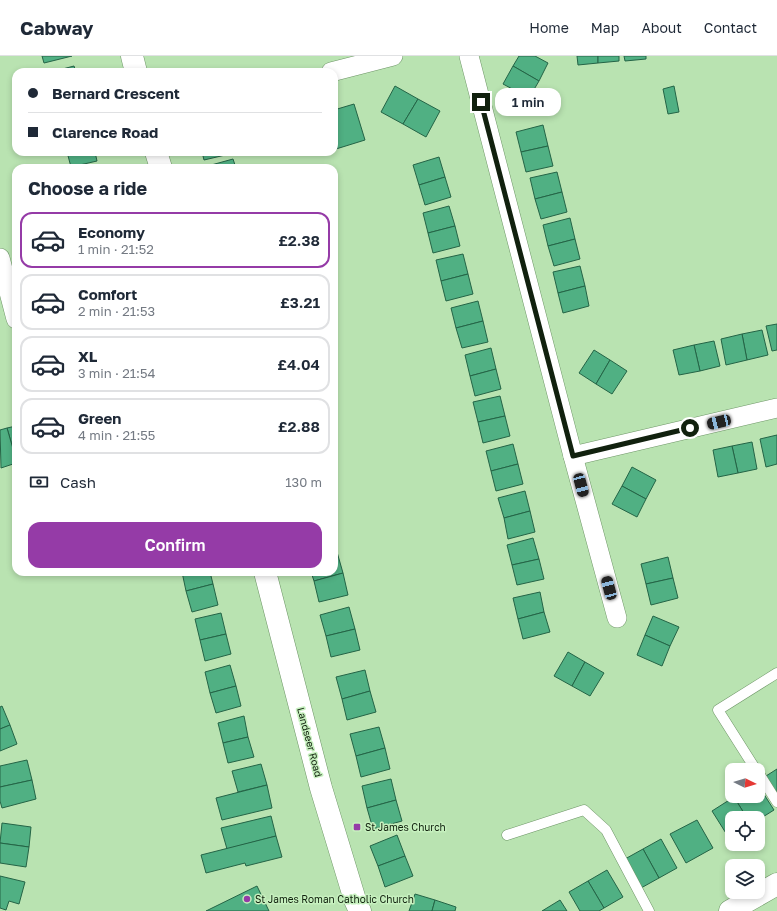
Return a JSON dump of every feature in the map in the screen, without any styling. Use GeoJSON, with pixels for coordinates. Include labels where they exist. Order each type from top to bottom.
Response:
{"type":"FeatureCollection","features":[{"type":"Feature","properties":{"kind":"street"},"geometry":{"type":"LineString","coordinates":[[132,56],[135,68]]}},
{"type":"Feature","properties":{"kind":"street"},"geometry":{"type":"LineString","coordinates":[[338,70],[393,56]]}},
{"type":"Feature","properties":{"kind":"street"},"geometry":{"type":"LineString","coordinates":[[469,56],[573,456],[618,618]]}},
{"type":"Feature","properties":{"kind":"street"},"geometry":{"type":"LineString","coordinates":[[0,258],[3,284],[12,308]]}},
{"type":"Feature","properties":{"kind":"street"},"geometry":{"type":"LineString","coordinates":[[573,456],[777,408]]}},
{"type":"Feature","properties":{"kind":"street","name":"Landseer Road"},"geometry":{"type":"LineString","coordinates":[[266,576],[321,788],[355,900],[360,911]]}},
{"type":"Feature","properties":{"kind":"street"},"geometry":{"type":"LineString","coordinates":[[730,911],[777,884]]}},
{"type":"Feature","properties":{"kind":"lane"},"geometry":{"type":"LineString","coordinates":[[752,763],[718,710],[777,673]]}},
{"type":"Feature","properties":{"kind":"lane"},"geometry":{"type":"LineString","coordinates":[[765,783],[777,802]]}},
{"type":"Feature","properties":{"kind":"lane"},"geometry":{"type":"LineString","coordinates":[[507,835],[584,810],[606,830],[649,911]]}},
{"type":"Feature","properties":{"kind":"building"},"geometry":{"type":"Polygon","coordinates":[[[42,56],[72,56],[44,63],[42,56]]]}},
{"type":"Feature","properties":{"kind":"building"},"geometry":{"type":"Polygon","coordinates":[[[519,56],[535,56],[548,63],[539,81],[513,66],[519,56]]]}},
{"type":"Feature","properties":{"kind":"building"},"geometry":{"type":"Polygon","coordinates":[[[577,56],[598,56],[598,63],[578,65],[577,56]]]}},
{"type":"Feature","properties":{"kind":"building"},"geometry":{"type":"Polygon","coordinates":[[[598,56],[619,56],[619,61],[598,63],[598,56]]]}},
{"type":"Feature","properties":{"kind":"building"},"geometry":{"type":"Polygon","coordinates":[[[624,56],[646,56],[646,59],[625,61],[624,56]]]}},
{"type":"Feature","properties":{"kind":"building"},"geometry":{"type":"Polygon","coordinates":[[[513,66],[539,81],[529,98],[503,84],[513,66]]]}},
{"type":"Feature","properties":{"kind":"building"},"geometry":{"type":"Polygon","coordinates":[[[395,86],[418,99],[403,124],[381,112],[395,86]]]}},
{"type":"Feature","properties":{"kind":"building"},"geometry":{"type":"Polygon","coordinates":[[[674,86],[679,112],[668,114],[663,89],[674,86]]]}},
{"type":"Feature","properties":{"kind":"building"},"geometry":{"type":"Polygon","coordinates":[[[418,99],[440,111],[426,137],[403,124],[418,99]]]}},
{"type":"Feature","properties":{"kind":"building"},"geometry":{"type":"Polygon","coordinates":[[[354,104],[365,140],[338,148],[338,109],[354,104]]]}},
{"type":"Feature","properties":{"kind":"building"},"geometry":{"type":"Polygon","coordinates":[[[543,125],[548,146],[521,152],[516,132],[543,125]]]}},
{"type":"Feature","properties":{"kind":"building"},"geometry":{"type":"Polygon","coordinates":[[[548,146],[553,166],[526,172],[521,152],[548,146]]]}},
{"type":"Feature","properties":{"kind":"building"},"geometry":{"type":"Polygon","coordinates":[[[68,156],[96,156],[97,161],[84,164],[70,164],[68,156]]]}},
{"type":"Feature","properties":{"kind":"building"},"geometry":{"type":"Polygon","coordinates":[[[203,156],[221,156],[204,160],[203,156]]]}},
{"type":"Feature","properties":{"kind":"building"},"geometry":{"type":"Polygon","coordinates":[[[439,157],[445,177],[419,185],[413,165],[439,157]]]}},
{"type":"Feature","properties":{"kind":"building"},"geometry":{"type":"Polygon","coordinates":[[[233,159],[235,164],[215,164],[233,159]]]}},
{"type":"Feature","properties":{"kind":"building"},"geometry":{"type":"Polygon","coordinates":[[[557,172],[562,192],[535,199],[530,178],[557,172]]]}},
{"type":"Feature","properties":{"kind":"building"},"geometry":{"type":"Polygon","coordinates":[[[445,177],[451,197],[425,205],[419,185],[445,177]]]}},
{"type":"Feature","properties":{"kind":"building"},"geometry":{"type":"Polygon","coordinates":[[[562,192],[567,212],[541,219],[535,199],[562,192]]]}},
{"type":"Feature","properties":{"kind":"building"},"geometry":{"type":"Polygon","coordinates":[[[449,206],[455,226],[428,233],[423,213],[449,206]]]}},
{"type":"Feature","properties":{"kind":"building"},"geometry":{"type":"Polygon","coordinates":[[[570,218],[575,239],[548,246],[543,225],[570,218]]]}},
{"type":"Feature","properties":{"kind":"building"},"geometry":{"type":"Polygon","coordinates":[[[455,226],[460,246],[433,253],[428,233],[455,226]]]}},
{"type":"Feature","properties":{"kind":"building"},"geometry":{"type":"Polygon","coordinates":[[[575,239],[580,259],[554,266],[548,246],[575,239]]]}},
{"type":"Feature","properties":{"kind":"building"},"geometry":{"type":"Polygon","coordinates":[[[463,254],[468,274],[441,281],[436,260],[463,254]]]}},
{"type":"Feature","properties":{"kind":"building"},"geometry":{"type":"Polygon","coordinates":[[[580,266],[585,286],[558,293],[553,272],[580,266]]]}},
{"type":"Feature","properties":{"kind":"building"},"geometry":{"type":"Polygon","coordinates":[[[468,274],[473,294],[446,301],[441,281],[468,274]]]}},
{"type":"Feature","properties":{"kind":"building"},"geometry":{"type":"Polygon","coordinates":[[[585,286],[589,306],[563,313],[558,293],[585,286]]]}},
{"type":"Feature","properties":{"kind":"building"},"geometry":{"type":"Polygon","coordinates":[[[478,301],[483,321],[456,328],[451,308],[478,301]]]}},
{"type":"Feature","properties":{"kind":"building"},"geometry":{"type":"Polygon","coordinates":[[[483,321],[488,342],[462,348],[456,328],[483,321]]]}},
{"type":"Feature","properties":{"kind":"building"},"geometry":{"type":"Polygon","coordinates":[[[777,324],[777,350],[772,351],[766,326],[777,324]]]}},
{"type":"Feature","properties":{"kind":"building"},"geometry":{"type":"Polygon","coordinates":[[[762,330],[768,355],[747,360],[742,334],[762,330]]]}},
{"type":"Feature","properties":{"kind":"building"},"geometry":{"type":"Polygon","coordinates":[[[742,334],[747,360],[726,365],[721,339],[742,334]]]}},
{"type":"Feature","properties":{"kind":"building"},"geometry":{"type":"Polygon","coordinates":[[[714,341],[720,366],[700,371],[694,345],[714,341]]]}},
{"type":"Feature","properties":{"kind":"building"},"geometry":{"type":"Polygon","coordinates":[[[694,345],[700,371],[679,375],[673,350],[694,345]]]}},
{"type":"Feature","properties":{"kind":"building"},"geometry":{"type":"Polygon","coordinates":[[[491,348],[496,369],[470,376],[465,355],[491,348]]]}},
{"type":"Feature","properties":{"kind":"building"},"geometry":{"type":"Polygon","coordinates":[[[594,350],[610,360],[596,384],[579,373],[594,350]]]}},
{"type":"Feature","properties":{"kind":"building"},"geometry":{"type":"Polygon","coordinates":[[[610,360],[627,371],[612,394],[596,384],[610,360]]]}},
{"type":"Feature","properties":{"kind":"building"},"geometry":{"type":"Polygon","coordinates":[[[496,369],[501,389],[475,396],[470,376],[496,369]]]}},
{"type":"Feature","properties":{"kind":"building"},"geometry":{"type":"Polygon","coordinates":[[[500,396],[505,416],[478,422],[473,402],[500,396]]]}},
{"type":"Feature","properties":{"kind":"building"},"geometry":{"type":"Polygon","coordinates":[[[505,416],[510,436],[483,443],[478,422],[505,416]]]}},
{"type":"Feature","properties":{"kind":"building"},"geometry":{"type":"Polygon","coordinates":[[[12,427],[12,445],[7,428],[12,427]]]}},
{"type":"Feature","properties":{"kind":"building"},"geometry":{"type":"Polygon","coordinates":[[[7,428],[12,445],[12,464],[1,468],[0,430],[7,428]]]}},
{"type":"Feature","properties":{"kind":"building"},"geometry":{"type":"Polygon","coordinates":[[[777,435],[777,464],[766,467],[760,439],[777,435]]]}},
{"type":"Feature","properties":{"kind":"building"},"geometry":{"type":"Polygon","coordinates":[[[752,442],[757,469],[738,473],[732,446],[752,442]]]}},
{"type":"Feature","properties":{"kind":"building"},"geometry":{"type":"Polygon","coordinates":[[[513,444],[518,464],[491,471],[486,451],[513,444]]]}},
{"type":"Feature","properties":{"kind":"building"},"geometry":{"type":"Polygon","coordinates":[[[732,446],[738,473],[718,477],[713,450],[732,446]]]}},
{"type":"Feature","properties":{"kind":"building"},"geometry":{"type":"Polygon","coordinates":[[[518,464],[523,484],[496,491],[491,471],[518,464]]]}},
{"type":"Feature","properties":{"kind":"building"},"geometry":{"type":"Polygon","coordinates":[[[632,467],[656,480],[646,499],[622,486],[632,467]]]}},
{"type":"Feature","properties":{"kind":"building"},"geometry":{"type":"Polygon","coordinates":[[[622,486],[646,499],[637,517],[612,504],[622,486]]]}},
{"type":"Feature","properties":{"kind":"building"},"geometry":{"type":"Polygon","coordinates":[[[525,491],[530,511],[504,518],[498,498],[525,491]]]}},
{"type":"Feature","properties":{"kind":"building"},"geometry":{"type":"Polygon","coordinates":[[[530,511],[535,532],[508,539],[504,518],[530,511]]]}},
{"type":"Feature","properties":{"kind":"building"},"geometry":{"type":"Polygon","coordinates":[[[533,538],[539,559],[512,565],[507,545],[533,538]]]}},
{"type":"Feature","properties":{"kind":"building"},"geometry":{"type":"Polygon","coordinates":[[[338,556],[343,573],[338,574],[338,556]]]}},
{"type":"Feature","properties":{"kind":"building"},"geometry":{"type":"Polygon","coordinates":[[[668,557],[673,578],[646,584],[641,564],[668,557]]]}},
{"type":"Feature","properties":{"kind":"building"},"geometry":{"type":"Polygon","coordinates":[[[539,559],[544,579],[517,585],[512,565],[539,559]]]}},
{"type":"Feature","properties":{"kind":"building"},"geometry":{"type":"Polygon","coordinates":[[[343,573],[348,595],[319,602],[314,581],[338,576],[338,574],[343,573]]]}},
{"type":"Feature","properties":{"kind":"building"},"geometry":{"type":"Polygon","coordinates":[[[183,576],[211,576],[213,584],[186,591],[183,576]]]}},
{"type":"Feature","properties":{"kind":"building"},"geometry":{"type":"Polygon","coordinates":[[[312,576],[332,576],[314,581],[312,576]]]}},
{"type":"Feature","properties":{"kind":"building"},"geometry":{"type":"Polygon","coordinates":[[[673,578],[678,598],[651,605],[646,584],[673,578]]]}},
{"type":"Feature","properties":{"kind":"building"},"geometry":{"type":"Polygon","coordinates":[[[213,584],[218,605],[192,612],[186,591],[213,584]]]}},
{"type":"Feature","properties":{"kind":"building"},"geometry":{"type":"Polygon","coordinates":[[[540,592],[544,612],[518,619],[513,598],[540,592]]]}},
{"type":"Feature","properties":{"kind":"building"},"geometry":{"type":"Polygon","coordinates":[[[349,607],[355,629],[326,636],[320,615],[349,607]]]}},
{"type":"Feature","properties":{"kind":"building"},"geometry":{"type":"Polygon","coordinates":[[[544,612],[550,632],[523,639],[518,619],[544,612]]]}},
{"type":"Feature","properties":{"kind":"building"},"geometry":{"type":"Polygon","coordinates":[[[221,613],[226,634],[200,640],[195,619],[221,613]]]}},
{"type":"Feature","properties":{"kind":"building"},"geometry":{"type":"Polygon","coordinates":[[[653,616],[679,627],[670,646],[645,635],[653,616]]]}},
{"type":"Feature","properties":{"kind":"building"},"geometry":{"type":"Polygon","coordinates":[[[355,629],[360,650],[331,657],[326,636],[355,629]]]}},
{"type":"Feature","properties":{"kind":"building"},"geometry":{"type":"Polygon","coordinates":[[[226,634],[231,654],[205,661],[200,640],[226,634]]]}},
{"type":"Feature","properties":{"kind":"building"},"geometry":{"type":"Polygon","coordinates":[[[645,635],[670,646],[662,666],[637,655],[645,635]]]}},
{"type":"Feature","properties":{"kind":"building"},"geometry":{"type":"Polygon","coordinates":[[[568,652],[585,662],[572,686],[554,676],[568,652]]]}},
{"type":"Feature","properties":{"kind":"building"},"geometry":{"type":"Polygon","coordinates":[[[585,662],[604,673],[590,696],[572,686],[585,662]]]}},
{"type":"Feature","properties":{"kind":"building"},"geometry":{"type":"Polygon","coordinates":[[[230,665],[236,686],[210,693],[205,672],[230,665]]]}},
{"type":"Feature","properties":{"kind":"building"},"geometry":{"type":"Polygon","coordinates":[[[365,670],[370,691],[342,699],[336,677],[365,670]]]}},
{"type":"Feature","properties":{"kind":"building"},"geometry":{"type":"Polygon","coordinates":[[[236,686],[241,706],[216,713],[210,693],[236,686]]]}},
{"type":"Feature","properties":{"kind":"building"},"geometry":{"type":"Polygon","coordinates":[[[370,691],[376,712],[347,720],[342,699],[370,691]]]}},
{"type":"Feature","properties":{"kind":"building"},"geometry":{"type":"Polygon","coordinates":[[[2,706],[10,725],[0,729],[0,707],[2,706]]]}},
{"type":"Feature","properties":{"kind":"building"},"geometry":{"type":"Polygon","coordinates":[[[244,716],[248,737],[223,743],[218,723],[244,716]]]}},
{"type":"Feature","properties":{"kind":"building"},"geometry":{"type":"Polygon","coordinates":[[[10,725],[17,744],[0,751],[0,729],[10,725]]]}},
{"type":"Feature","properties":{"kind":"building"},"geometry":{"type":"Polygon","coordinates":[[[379,727],[385,748],[356,756],[350,734],[379,727]]]}},
{"type":"Feature","properties":{"kind":"building"},"geometry":{"type":"Polygon","coordinates":[[[248,737],[254,757],[228,763],[223,743],[248,737]]]}},
{"type":"Feature","properties":{"kind":"building"},"geometry":{"type":"Polygon","coordinates":[[[385,748],[390,769],[361,777],[356,756],[385,748]]]}},
{"type":"Feature","properties":{"kind":"building"},"geometry":{"type":"Polygon","coordinates":[[[27,760],[32,780],[0,787],[0,766],[27,760]]]}},
{"type":"Feature","properties":{"kind":"building"},"geometry":{"type":"Polygon","coordinates":[[[261,764],[267,785],[238,792],[232,771],[261,764]]]}},
{"type":"Feature","properties":{"kind":"building"},"geometry":{"type":"Polygon","coordinates":[[[777,769],[777,794],[766,776],[777,769]]]}},
{"type":"Feature","properties":{"kind":"building"},"geometry":{"type":"Polygon","coordinates":[[[391,779],[396,800],[367,808],[362,786],[391,779]]]}},
{"type":"Feature","properties":{"kind":"building"},"geometry":{"type":"Polygon","coordinates":[[[32,780],[36,799],[2,808],[0,801],[0,787],[32,780]]]}},
{"type":"Feature","properties":{"kind":"building"},"geometry":{"type":"Polygon","coordinates":[[[267,785],[272,808],[222,820],[216,798],[267,785]]]}},
{"type":"Feature","properties":{"kind":"building"},"geometry":{"type":"Polygon","coordinates":[[[765,796],[774,810],[765,816],[765,811],[743,811],[738,803],[765,803],[765,796]]]}},
{"type":"Feature","properties":{"kind":"building"},"geometry":{"type":"Polygon","coordinates":[[[396,800],[402,821],[373,829],[367,808],[396,800]]]}},
{"type":"Feature","properties":{"kind":"building"},"geometry":{"type":"Polygon","coordinates":[[[725,803],[738,803],[743,811],[725,811],[725,832],[712,811],[725,803]]]}},
{"type":"Feature","properties":{"kind":"building"},"geometry":{"type":"Polygon","coordinates":[[[271,816],[276,836],[227,849],[221,828],[271,816]]]}},
{"type":"Feature","properties":{"kind":"building"},"geometry":{"type":"Polygon","coordinates":[[[697,820],[713,848],[686,863],[670,834],[697,820]]]}},
{"type":"Feature","properties":{"kind":"building"},"geometry":{"type":"Polygon","coordinates":[[[2,823],[31,827],[29,847],[0,843],[2,823]]]}},
{"type":"Feature","properties":{"kind":"building"},"geometry":{"type":"Polygon","coordinates":[[[397,835],[405,856],[378,866],[370,846],[397,835]]]}},
{"type":"Feature","properties":{"kind":"building"},"geometry":{"type":"Polygon","coordinates":[[[276,836],[282,857],[246,866],[245,863],[206,873],[201,855],[276,836]]]}},
{"type":"Feature","properties":{"kind":"building"},"geometry":{"type":"Polygon","coordinates":[[[661,839],[677,868],[659,878],[643,849],[661,839]]]}},
{"type":"Feature","properties":{"kind":"building"},"geometry":{"type":"Polygon","coordinates":[[[0,843],[29,847],[26,867],[0,863],[0,843]]]}},
{"type":"Feature","properties":{"kind":"building"},"geometry":{"type":"Polygon","coordinates":[[[643,849],[659,878],[641,888],[625,859],[643,849]]]}},
{"type":"Feature","properties":{"kind":"building"},"geometry":{"type":"Polygon","coordinates":[[[405,856],[413,876],[385,887],[378,866],[405,856]]]}},
{"type":"Feature","properties":{"kind":"building"},"geometry":{"type":"Polygon","coordinates":[[[607,870],[623,897],[604,908],[588,881],[607,870]]]}},
{"type":"Feature","properties":{"kind":"building"},"geometry":{"type":"Polygon","coordinates":[[[0,876],[25,882],[19,904],[9,901],[6,910],[0,908],[0,876]]]}},
{"type":"Feature","properties":{"kind":"building"},"geometry":{"type":"Polygon","coordinates":[[[588,881],[604,908],[599,911],[580,911],[569,892],[588,881]]]}},
{"type":"Feature","properties":{"kind":"building","name":"St James Roman Catholic Church"},"geometry":{"type":"Polygon","coordinates":[[[257,886],[269,911],[206,911],[257,886]]]}},
{"type":"Feature","properties":{"kind":"building"},"geometry":{"type":"Polygon","coordinates":[[[415,894],[435,900],[432,911],[409,911],[415,894]]]}},
{"type":"Feature","properties":{"kind":"building"},"geometry":{"type":"Polygon","coordinates":[[[435,900],[456,907],[455,911],[432,911],[435,900]]]}},
{"type":"Feature","properties":{"kind":"building"},"geometry":{"type":"Polygon","coordinates":[[[560,900],[567,911],[542,911],[560,900]]]}},
{"type":"Feature","properties":{"kind":"place","name":"St James Church"},"geometry":{"type":"Point","coordinates":[357,827]}},
{"type":"Feature","properties":{"kind":"place","name":"St James Roman Catholic Church"},"geometry":{"type":"Point","coordinates":[247,899]}},
{"type":"Feature","properties":{"kind":"route"},"geometry":{"type":"LineString","coordinates":[[481,102],[573,456],[690,428]]}}]}
